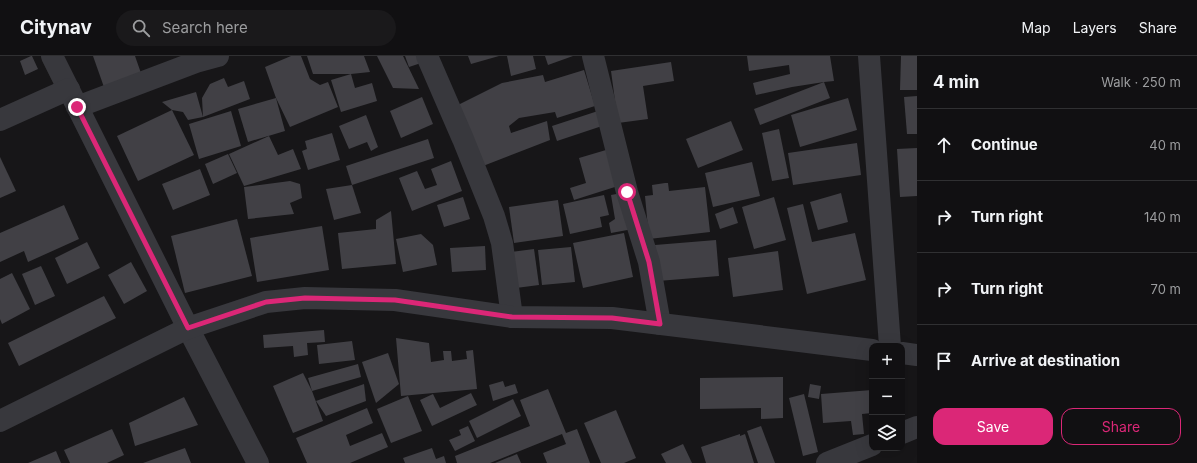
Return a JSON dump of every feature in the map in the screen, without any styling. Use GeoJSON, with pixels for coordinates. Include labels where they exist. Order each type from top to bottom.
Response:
{"type":"FeatureCollection","features":[{"type":"Feature","properties":{"kind":"street"},"geometry":{"type":"LineString","coordinates":[[52,56],[188,328],[258,463]]}},
{"type":"Feature","properties":{"kind":"street"},"geometry":{"type":"LineString","coordinates":[[0,120],[218,56]]}},
{"type":"Feature","properties":{"kind":"street"},"geometry":{"type":"LineString","coordinates":[[428,56],[494,216],[502,243],[512,317]]}},
{"type":"Feature","properties":{"kind":"street"},"geometry":{"type":"LineString","coordinates":[[593,56],[627,192],[649,262],[660,324]]}},
{"type":"Feature","properties":{"kind":"street"},"geometry":{"type":"LineString","coordinates":[[869,56],[890,343]]}},
{"type":"Feature","properties":{"kind":"street"},"geometry":{"type":"LineString","coordinates":[[0,420],[188,328],[266,302],[305,298],[395,300],[512,317],[612,318],[869,350]]}},
{"type":"Feature","properties":{"kind":"street"},"geometry":{"type":"LineString","coordinates":[[905,353],[917,355]]}},
{"type":"Feature","properties":{"kind":"street"},"geometry":{"type":"LineString","coordinates":[[905,432],[917,427]]}},
{"type":"Feature","properties":{"kind":"street"},"geometry":{"type":"LineString","coordinates":[[827,463],[869,446]]}},
{"type":"Feature","properties":{"kind":"building"},"geometry":{"type":"Polygon","coordinates":[[[31,56],[38,69],[25,75],[20,61],[31,56]]]}},
{"type":"Feature","properties":{"kind":"building"},"geometry":{"type":"Polygon","coordinates":[[[93,56],[135,56],[142,76],[105,90],[93,56]]]}},
{"type":"Feature","properties":{"kind":"building"},"geometry":{"type":"Polygon","coordinates":[[[291,56],[301,56],[310,79],[320,85],[328,82],[338,107],[290,127],[276,98],[265,67],[291,56]]]}},
{"type":"Feature","properties":{"kind":"building"},"geometry":{"type":"Polygon","coordinates":[[[307,56],[364,56],[370,72],[351,74],[313,74],[307,56]]]}},
{"type":"Feature","properties":{"kind":"building"},"geometry":{"type":"Polygon","coordinates":[[[377,56],[403,56],[419,89],[393,88],[377,56]]]}},
{"type":"Feature","properties":{"kind":"building"},"geometry":{"type":"Polygon","coordinates":[[[405,56],[426,56],[427,61],[409,67],[405,56]]]}},
{"type":"Feature","properties":{"kind":"building"},"geometry":{"type":"Polygon","coordinates":[[[468,56],[499,56],[471,64],[468,56]]]}},
{"type":"Feature","properties":{"kind":"building"},"geometry":{"type":"Polygon","coordinates":[[[507,56],[533,56],[536,69],[511,76],[507,56]]]}},
{"type":"Feature","properties":{"kind":"building"},"geometry":{"type":"Polygon","coordinates":[[[545,56],[573,56],[548,65],[545,56]]]}},
{"type":"Feature","properties":{"kind":"building"},"geometry":{"type":"Polygon","coordinates":[[[747,56],[830,56],[834,81],[792,87],[756,95],[753,83],[790,74],[789,65],[749,71],[747,56]]]}},
{"type":"Feature","properties":{"kind":"building"},"geometry":{"type":"Polygon","coordinates":[[[901,56],[917,56],[917,90],[900,90],[901,56]]]}},
{"type":"Feature","properties":{"kind":"building"},"geometry":{"type":"Polygon","coordinates":[[[671,62],[674,81],[643,86],[648,119],[618,123],[611,71],[671,62]]]}},
{"type":"Feature","properties":{"kind":"building"},"geometry":{"type":"Polygon","coordinates":[[[584,70],[595,106],[557,118],[555,112],[519,118],[509,126],[511,133],[547,121],[550,140],[483,166],[458,105],[502,83],[543,75],[545,82],[584,70]]]}},
{"type":"Feature","properties":{"kind":"building"},"geometry":{"type":"Polygon","coordinates":[[[351,74],[355,88],[372,83],[377,101],[341,112],[331,80],[351,74]]]}},
{"type":"Feature","properties":{"kind":"building"},"geometry":{"type":"Polygon","coordinates":[[[224,78],[228,87],[244,81],[250,99],[203,117],[202,98],[210,84],[224,78]]]}},
{"type":"Feature","properties":{"kind":"building"},"geometry":{"type":"Polygon","coordinates":[[[824,82],[830,98],[760,125],[754,109],[824,82]]]}},
{"type":"Feature","properties":{"kind":"building"},"geometry":{"type":"Polygon","coordinates":[[[196,92],[203,117],[188,120],[183,112],[172,110],[162,102],[196,92]]]}},
{"type":"Feature","properties":{"kind":"building"},"geometry":{"type":"Polygon","coordinates":[[[917,96],[917,134],[907,134],[904,97],[917,96]]]}},
{"type":"Feature","properties":{"kind":"building"},"geometry":{"type":"Polygon","coordinates":[[[422,97],[433,124],[401,138],[390,111],[422,97]]]}},
{"type":"Feature","properties":{"kind":"building"},"geometry":{"type":"Polygon","coordinates":[[[276,98],[285,131],[248,142],[238,109],[276,98]]]}},
{"type":"Feature","properties":{"kind":"building"},"geometry":{"type":"Polygon","coordinates":[[[848,98],[857,130],[800,147],[791,115],[848,98]]]}},
{"type":"Feature","properties":{"kind":"building"},"geometry":{"type":"Polygon","coordinates":[[[172,110],[194,155],[138,181],[117,136],[172,110]]]}},
{"type":"Feature","properties":{"kind":"building"},"geometry":{"type":"Polygon","coordinates":[[[231,111],[241,146],[199,159],[189,124],[231,111]]]}},
{"type":"Feature","properties":{"kind":"building"},"geometry":{"type":"Polygon","coordinates":[[[598,111],[602,126],[557,141],[552,126],[598,111]]]}},
{"type":"Feature","properties":{"kind":"building"},"geometry":{"type":"Polygon","coordinates":[[[366,115],[378,147],[371,151],[367,142],[349,149],[339,126],[366,115]]]}},
{"type":"Feature","properties":{"kind":"building"},"geometry":{"type":"Polygon","coordinates":[[[731,121],[743,150],[698,168],[686,139],[731,121]]]}},
{"type":"Feature","properties":{"kind":"building"},"geometry":{"type":"Polygon","coordinates":[[[779,129],[789,178],[772,181],[762,133],[779,129]]]}},
{"type":"Feature","properties":{"kind":"building"},"geometry":{"type":"Polygon","coordinates":[[[332,133],[340,160],[308,170],[302,151],[307,149],[305,141],[332,133]]]}},
{"type":"Feature","properties":{"kind":"building"},"geometry":{"type":"Polygon","coordinates":[[[269,136],[278,155],[293,149],[301,169],[244,186],[229,154],[269,136]]]}},
{"type":"Feature","properties":{"kind":"building"},"geometry":{"type":"Polygon","coordinates":[[[428,139],[434,158],[352,185],[346,166],[428,139]]]}},
{"type":"Feature","properties":{"kind":"building"},"geometry":{"type":"Polygon","coordinates":[[[857,143],[861,175],[793,185],[788,153],[857,143]]]}},
{"type":"Feature","properties":{"kind":"building"},"geometry":{"type":"Polygon","coordinates":[[[917,148],[917,196],[900,197],[897,149],[917,148]]]}},
{"type":"Feature","properties":{"kind":"building"},"geometry":{"type":"Polygon","coordinates":[[[606,150],[618,186],[574,200],[570,188],[586,183],[579,158],[606,150]]]}},
{"type":"Feature","properties":{"kind":"building"},"geometry":{"type":"Polygon","coordinates":[[[228,154],[237,173],[213,184],[205,164],[228,154]]]}},
{"type":"Feature","properties":{"kind":"building"},"geometry":{"type":"Polygon","coordinates":[[[0,157],[16,191],[0,198],[0,157]]]}},
{"type":"Feature","properties":{"kind":"building"},"geometry":{"type":"Polygon","coordinates":[[[451,161],[462,191],[412,211],[399,178],[417,171],[425,189],[437,185],[431,169],[451,161]]]}},
{"type":"Feature","properties":{"kind":"building"},"geometry":{"type":"Polygon","coordinates":[[[752,162],[760,196],[713,207],[705,173],[752,162]]]}},
{"type":"Feature","properties":{"kind":"building"},"geometry":{"type":"Polygon","coordinates":[[[200,169],[210,195],[173,210],[162,184],[200,169]]]}},
{"type":"Feature","properties":{"kind":"building"},"geometry":{"type":"Polygon","coordinates":[[[290,181],[300,184],[302,198],[290,203],[294,214],[248,219],[244,187],[290,181]]]}},
{"type":"Feature","properties":{"kind":"building"},"geometry":{"type":"Polygon","coordinates":[[[668,183],[669,191],[705,187],[710,232],[649,239],[645,196],[653,195],[652,185],[668,183]]]}},
{"type":"Feature","properties":{"kind":"building"},"geometry":{"type":"Polygon","coordinates":[[[352,185],[361,213],[334,220],[326,189],[352,185]]]}},
{"type":"Feature","properties":{"kind":"building"},"geometry":{"type":"Polygon","coordinates":[[[627,192],[633,229],[611,233],[609,223],[615,219],[611,195],[627,192]]]}},
{"type":"Feature","properties":{"kind":"building"},"geometry":{"type":"Polygon","coordinates":[[[841,193],[848,222],[818,230],[810,202],[841,193]]]}},
{"type":"Feature","properties":{"kind":"building"},"geometry":{"type":"Polygon","coordinates":[[[604,195],[609,215],[600,217],[602,227],[570,234],[563,204],[604,195]]]}},
{"type":"Feature","properties":{"kind":"building"},"geometry":{"type":"Polygon","coordinates":[[[463,197],[470,219],[444,227],[437,205],[463,197]]]}},
{"type":"Feature","properties":{"kind":"building"},"geometry":{"type":"Polygon","coordinates":[[[774,197],[786,240],[754,249],[742,207],[774,197]]]}},
{"type":"Feature","properties":{"kind":"building"},"geometry":{"type":"Polygon","coordinates":[[[558,200],[563,236],[514,243],[509,207],[558,200]]]}},
{"type":"Feature","properties":{"kind":"building"},"geometry":{"type":"Polygon","coordinates":[[[803,204],[812,242],[855,233],[866,280],[807,294],[787,208],[803,204]]]}},
{"type":"Feature","properties":{"kind":"building"},"geometry":{"type":"Polygon","coordinates":[[[64,205],[79,239],[28,262],[24,251],[0,262],[0,233],[64,205]]]}},
{"type":"Feature","properties":{"kind":"building"},"geometry":{"type":"Polygon","coordinates":[[[733,207],[738,223],[720,229],[715,214],[733,207]]]}},
{"type":"Feature","properties":{"kind":"building"},"geometry":{"type":"Polygon","coordinates":[[[391,211],[396,264],[342,269],[338,233],[376,229],[376,220],[391,211]]]}},
{"type":"Feature","properties":{"kind":"building"},"geometry":{"type":"Polygon","coordinates":[[[237,219],[252,276],[185,293],[171,236],[237,219]]]}},
{"type":"Feature","properties":{"kind":"building"},"geometry":{"type":"Polygon","coordinates":[[[322,226],[329,270],[257,282],[250,238],[322,226]]]}},
{"type":"Feature","properties":{"kind":"building"},"geometry":{"type":"Polygon","coordinates":[[[624,233],[633,277],[583,288],[573,243],[624,233]]]}},
{"type":"Feature","properties":{"kind":"building"},"geometry":{"type":"Polygon","coordinates":[[[421,234],[433,245],[437,265],[403,272],[396,239],[421,234]]]}},
{"type":"Feature","properties":{"kind":"building"},"geometry":{"type":"Polygon","coordinates":[[[716,240],[719,276],[658,281],[655,245],[716,240]]]}},
{"type":"Feature","properties":{"kind":"building"},"geometry":{"type":"Polygon","coordinates":[[[87,242],[100,268],[67,284],[55,258],[87,242]]]}},
{"type":"Feature","properties":{"kind":"building"},"geometry":{"type":"Polygon","coordinates":[[[485,246],[486,270],[452,272],[450,248],[485,246]]]}},
{"type":"Feature","properties":{"kind":"building"},"geometry":{"type":"Polygon","coordinates":[[[571,247],[575,282],[542,285],[538,250],[571,247]]]}},
{"type":"Feature","properties":{"kind":"building"},"geometry":{"type":"Polygon","coordinates":[[[534,249],[539,285],[516,288],[511,252],[534,249]]]}},
{"type":"Feature","properties":{"kind":"building"},"geometry":{"type":"Polygon","coordinates":[[[778,251],[783,290],[733,297],[728,258],[778,251]]]}},
{"type":"Feature","properties":{"kind":"building"},"geometry":{"type":"Polygon","coordinates":[[[131,262],[147,291],[124,304],[108,275],[131,262]]]}},
{"type":"Feature","properties":{"kind":"building"},"geometry":{"type":"Polygon","coordinates":[[[41,266],[55,296],[35,305],[22,274],[41,266]]]}},
{"type":"Feature","properties":{"kind":"building"},"geometry":{"type":"Polygon","coordinates":[[[12,273],[30,309],[2,324],[0,319],[0,279],[12,273]]]}},
{"type":"Feature","properties":{"kind":"building"},"geometry":{"type":"Polygon","coordinates":[[[104,296],[116,318],[19,366],[8,343],[104,296]]]}},
{"type":"Feature","properties":{"kind":"building"},"geometry":{"type":"Polygon","coordinates":[[[324,330],[325,342],[307,343],[308,355],[294,357],[293,346],[264,348],[263,335],[324,330]]]}},
{"type":"Feature","properties":{"kind":"building"},"geometry":{"type":"Polygon","coordinates":[[[396,338],[429,343],[431,362],[444,360],[443,351],[451,351],[452,361],[467,359],[466,351],[473,350],[477,389],[401,396],[396,338]]]}},
{"type":"Feature","properties":{"kind":"building"},"geometry":{"type":"Polygon","coordinates":[[[352,341],[355,360],[319,364],[317,345],[352,341]]]}},
{"type":"Feature","properties":{"kind":"building"},"geometry":{"type":"Polygon","coordinates":[[[388,353],[399,384],[376,403],[362,362],[388,353]]]}},
{"type":"Feature","properties":{"kind":"building"},"geometry":{"type":"Polygon","coordinates":[[[358,364],[361,377],[312,391],[308,378],[358,364]]]}},
{"type":"Feature","properties":{"kind":"building"},"geometry":{"type":"Polygon","coordinates":[[[303,373],[312,391],[323,421],[293,433],[273,386],[303,373]]]}},
{"type":"Feature","properties":{"kind":"building"},"geometry":{"type":"Polygon","coordinates":[[[783,377],[783,418],[761,419],[761,408],[700,409],[700,378],[783,377]]]}},
{"type":"Feature","properties":{"kind":"building"},"geometry":{"type":"Polygon","coordinates":[[[503,381],[505,387],[515,384],[518,393],[493,401],[489,385],[503,381]]]}},
{"type":"Feature","properties":{"kind":"building"},"geometry":{"type":"Polygon","coordinates":[[[364,384],[366,401],[326,416],[316,401],[364,384]]]}},
{"type":"Feature","properties":{"kind":"building"},"geometry":{"type":"Polygon","coordinates":[[[810,384],[821,386],[819,399],[808,397],[810,384]]]}},
{"type":"Feature","properties":{"kind":"building"},"geometry":{"type":"Polygon","coordinates":[[[548,389],[566,433],[577,429],[590,463],[547,463],[543,453],[566,444],[562,434],[490,463],[457,463],[455,456],[530,426],[520,400],[548,389]]]}},
{"type":"Feature","properties":{"kind":"building"},"geometry":{"type":"Polygon","coordinates":[[[869,390],[869,413],[862,414],[864,434],[853,435],[851,421],[823,423],[821,394],[869,390]]]}},
{"type":"Feature","properties":{"kind":"building"},"geometry":{"type":"Polygon","coordinates":[[[471,393],[477,405],[432,426],[420,400],[433,394],[440,408],[471,393]]]}},
{"type":"Feature","properties":{"kind":"building"},"geometry":{"type":"Polygon","coordinates":[[[804,394],[818,452],[803,456],[789,398],[804,394]]]}},
{"type":"Feature","properties":{"kind":"building"},"geometry":{"type":"Polygon","coordinates":[[[408,396],[422,431],[391,443],[377,409],[408,396]]]}},
{"type":"Feature","properties":{"kind":"building"},"geometry":{"type":"Polygon","coordinates":[[[184,397],[198,425],[135,446],[129,423],[184,397]]]}},
{"type":"Feature","properties":{"kind":"building"},"geometry":{"type":"Polygon","coordinates":[[[513,399],[521,416],[477,438],[469,421],[513,399]]]}},
{"type":"Feature","properties":{"kind":"building"},"geometry":{"type":"Polygon","coordinates":[[[367,408],[373,423],[346,435],[350,446],[382,433],[388,447],[350,463],[307,463],[296,438],[367,408]]]}},
{"type":"Feature","properties":{"kind":"building"},"geometry":{"type":"Polygon","coordinates":[[[616,410],[636,458],[624,463],[601,463],[584,423],[616,410]]]}},
{"type":"Feature","properties":{"kind":"building"},"geometry":{"type":"Polygon","coordinates":[[[468,426],[475,441],[455,451],[449,440],[461,435],[459,430],[468,426]]]}},
{"type":"Feature","properties":{"kind":"building"},"geometry":{"type":"Polygon","coordinates":[[[761,426],[775,463],[758,463],[747,431],[761,426]]]}},
{"type":"Feature","properties":{"kind":"building"},"geometry":{"type":"Polygon","coordinates":[[[112,429],[124,455],[107,463],[70,463],[64,450],[112,429]]]}},
{"type":"Feature","properties":{"kind":"building"},"geometry":{"type":"Polygon","coordinates":[[[740,434],[740,436],[745,434],[754,463],[706,463],[701,447],[740,434]]]}},
{"type":"Feature","properties":{"kind":"building"},"geometry":{"type":"Polygon","coordinates":[[[683,444],[692,463],[666,463],[661,454],[683,444]]]}},
{"type":"Feature","properties":{"kind":"building"},"geometry":{"type":"Polygon","coordinates":[[[185,448],[191,463],[143,463],[185,448]]]}},
{"type":"Feature","properties":{"kind":"building"},"geometry":{"type":"Polygon","coordinates":[[[432,448],[436,459],[444,456],[446,463],[405,463],[403,458],[432,448]]]}},
{"type":"Feature","properties":{"kind":"building"},"geometry":{"type":"Polygon","coordinates":[[[56,451],[61,463],[28,463],[56,451]]]}},
{"type":"Feature","properties":{"kind":"building"},"geometry":{"type":"Polygon","coordinates":[[[517,454],[521,463],[495,463],[517,454]]]}},
{"type":"Feature","properties":{"kind":"route"},"geometry":{"type":"LineString","coordinates":[[77,107],[188,328],[266,302],[305,298],[395,300],[512,317],[612,318],[660,324],[649,262],[627,192]]}}]}
